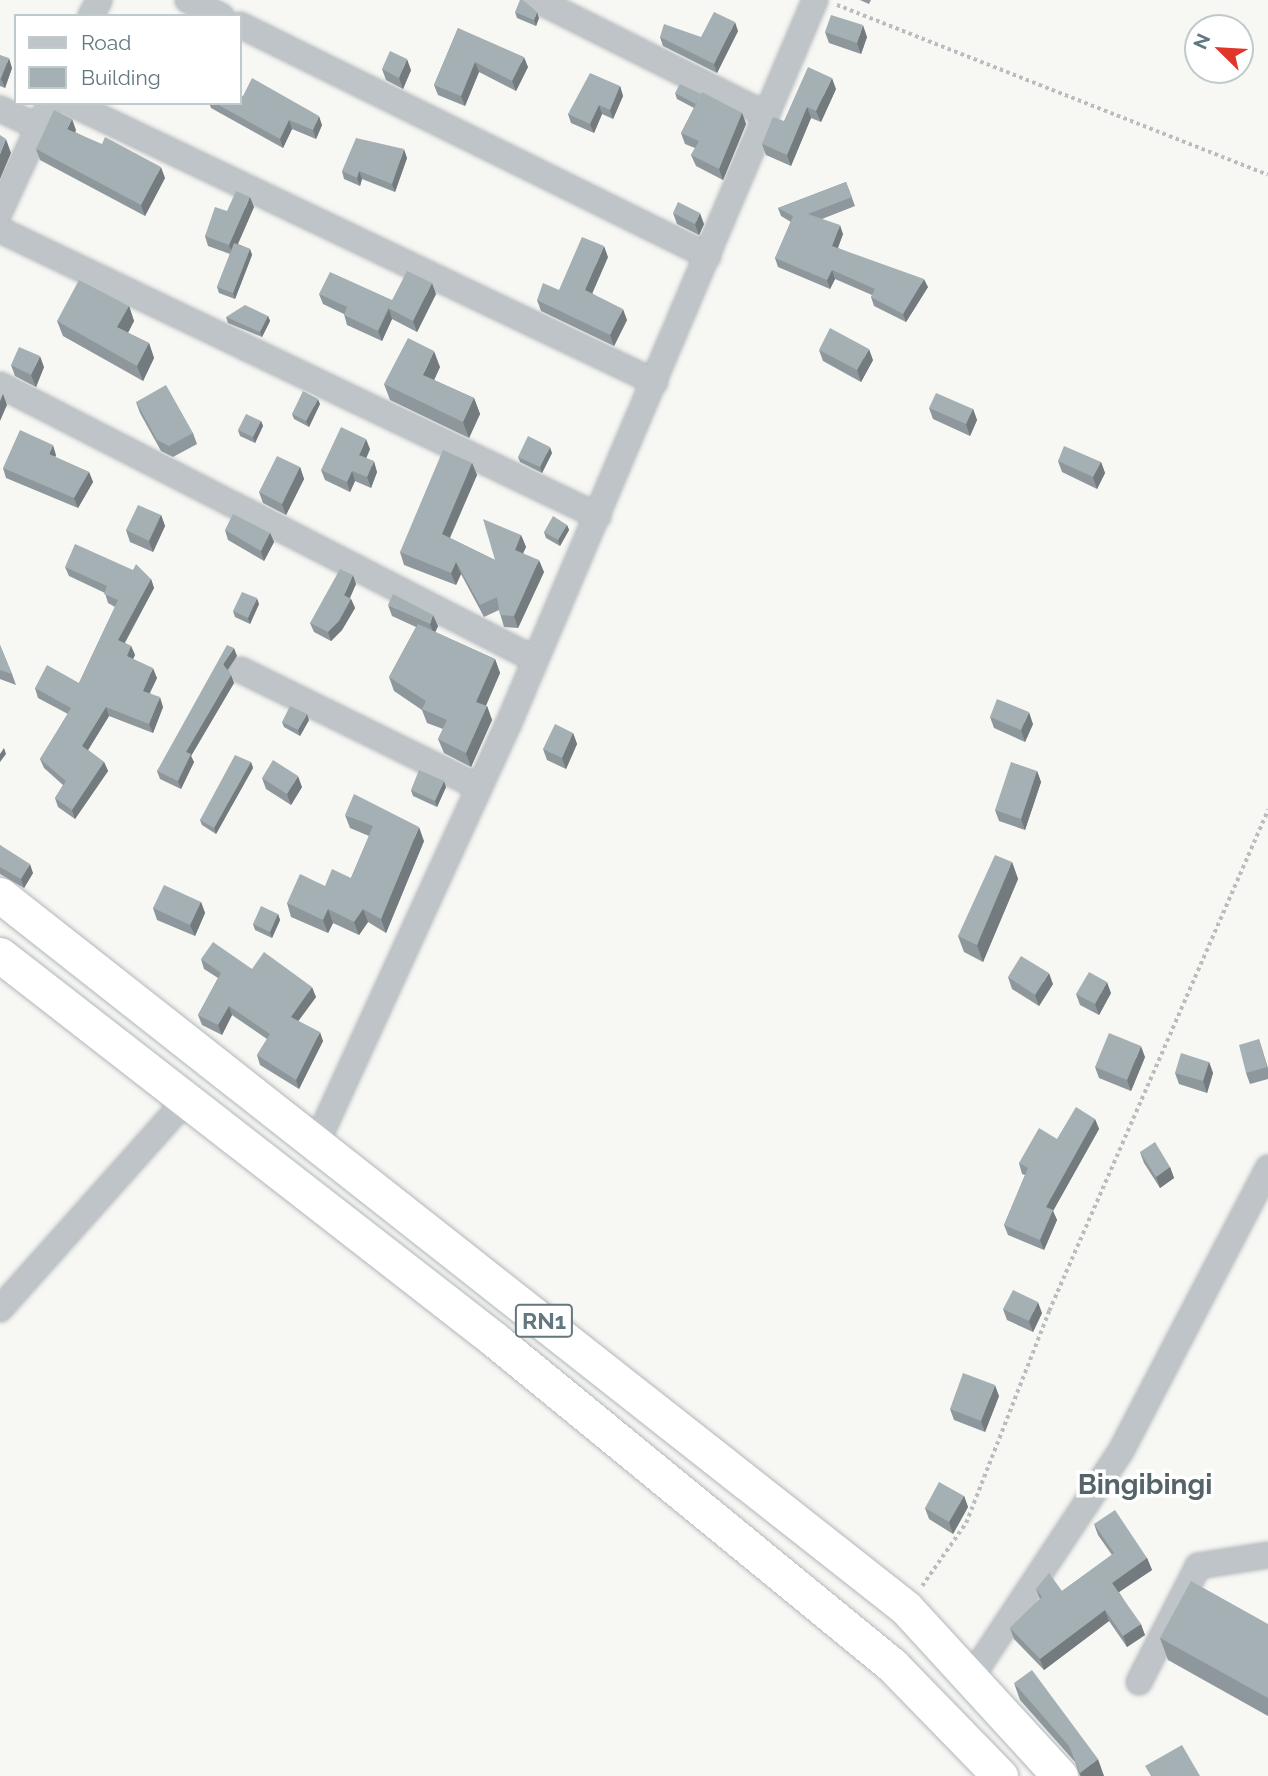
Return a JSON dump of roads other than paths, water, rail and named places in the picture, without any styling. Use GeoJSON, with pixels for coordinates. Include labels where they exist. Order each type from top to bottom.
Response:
{"type":"FeatureCollection","features":[{"type":"Feature","properties":{"kind":"highway","name":"RN1"},"geometry":{"type":"LineString","coordinates":[[0,895],[906,1608],[972,1676],[1060,1776]]}},
{"type":"Feature","properties":{"kind":"highway","name":"RN1"},"geometry":{"type":"LineString","coordinates":[[0,955],[495,1340],[892,1665],[1000,1776]]}},
{"type":"Feature","properties":{"kind":"street"},"geometry":{"type":"LineString","coordinates":[[188,0],[217,14]]}},
{"type":"Feature","properties":{"kind":"street"},"geometry":{"type":"LineString","coordinates":[[537,0],[767,116]]}},
{"type":"Feature","properties":{"kind":"street"},"geometry":{"type":"LineString","coordinates":[[317,1144],[536,660],[815,0]]}},
{"type":"Feature","properties":{"kind":"street"},"geometry":{"type":"LineString","coordinates":[[242,25],[708,256]]}},
{"type":"Feature","properties":{"kind":"street"},"geometry":{"type":"LineString","coordinates":[[0,211],[49,105]]}},
{"type":"Feature","properties":{"kind":"street"},"geometry":{"type":"LineString","coordinates":[[74,105],[654,382]]}},
{"type":"Feature","properties":{"kind":"street"},"geometry":{"type":"LineString","coordinates":[[0,109],[39,127]]}},
{"type":"Feature","properties":{"kind":"street"},"geometry":{"type":"LineString","coordinates":[[0,230],[598,516]]}},
{"type":"Feature","properties":{"kind":"street"},"geometry":{"type":"LineString","coordinates":[[0,385],[536,660]]}},
{"type":"Feature","properties":{"kind":"street"},"geometry":{"type":"LineString","coordinates":[[241,670],[477,786]]}},
{"type":"Feature","properties":{"kind":"street"},"geometry":{"type":"LineString","coordinates":[[0,1309],[186,1100]]}},
{"type":"Feature","properties":{"kind":"street"},"geometry":{"type":"LineString","coordinates":[[972,1676],[1122,1449],[1268,1168]]}},
{"type":"Feature","properties":{"kind":"street"},"geometry":{"type":"LineString","coordinates":[[1139,1682],[1198,1566],[1268,1555]]}},
{"type":"Feature","properties":{"kind":"district","name":"Bingibingi"},"geometry":{"type":"Point","coordinates":[1145,1485]}}]}
